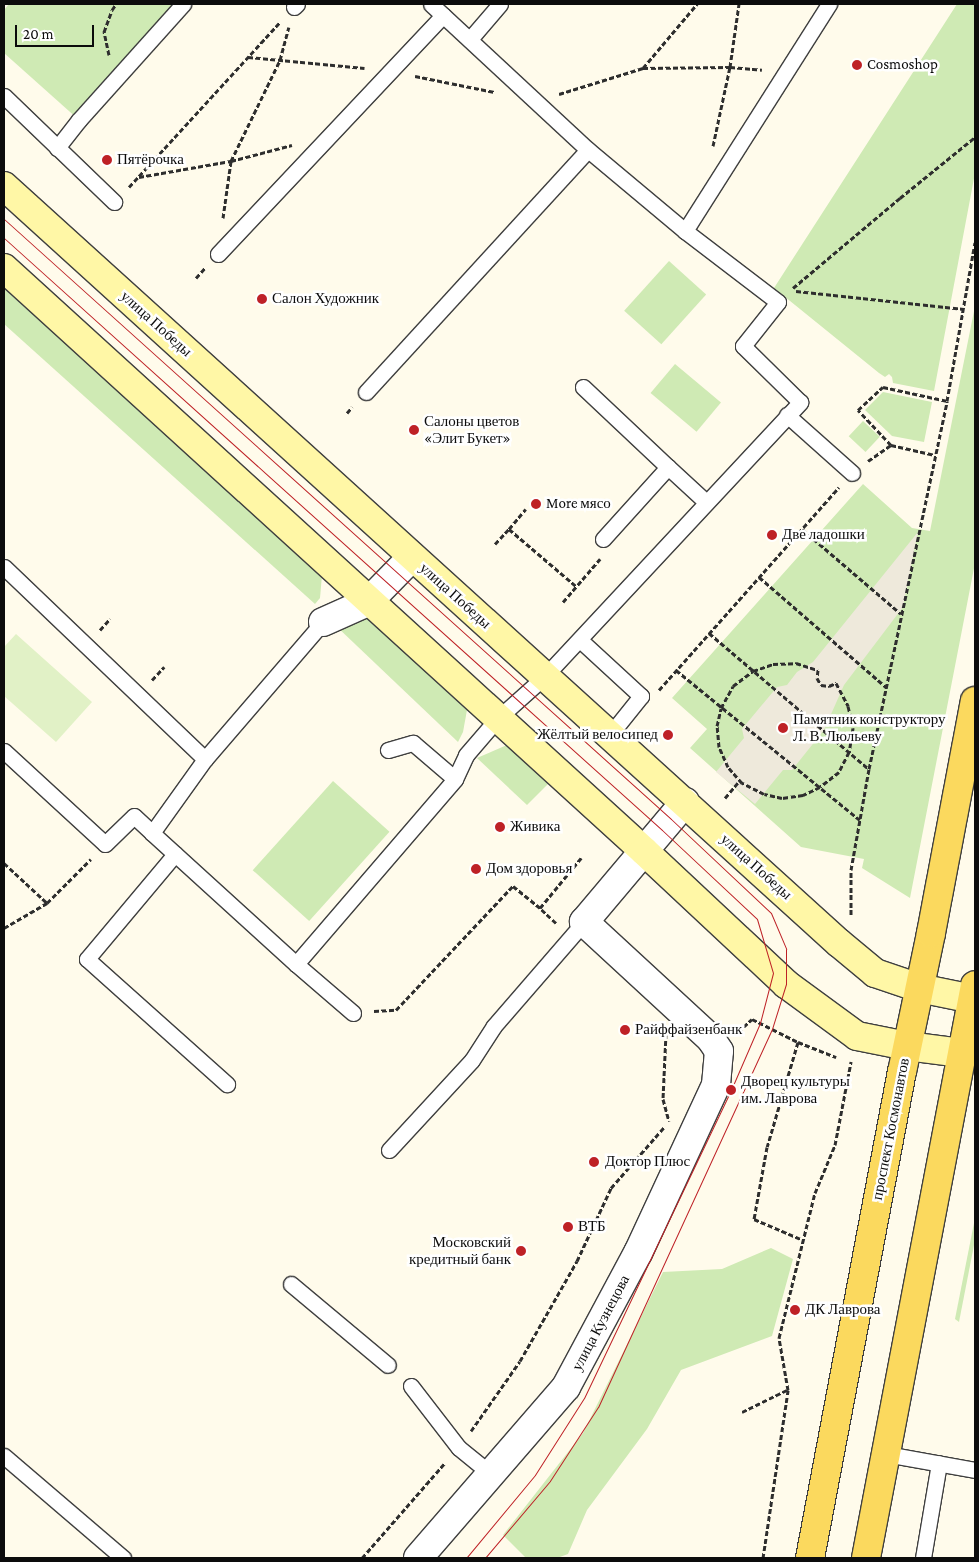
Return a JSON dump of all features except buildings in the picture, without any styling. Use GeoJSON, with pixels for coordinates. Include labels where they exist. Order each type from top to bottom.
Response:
{"type":"FeatureCollection","features":[{"type":"Feature","properties":{"kind":"main road","name":"улица Победы"},"geometry":{"type":"LineString","coordinates":[[7,194],[609,736],[685,802],[839,943],[876,973],[919,988],[974,992]]}},
{"type":"Feature","properties":{"kind":"main road"},"geometry":{"type":"LineString","coordinates":[[4,268],[368,602],[644,851],[773,973],[813,1006],[857,1036],[907,1046],[962,1053]]}},
{"type":"Feature","properties":{"kind":"main road","name":"проспект Космонавтов"},"geometry":{"type":"LineString","coordinates":[[810,1558],[907,1046],[975,701]]}},
{"type":"Feature","properties":{"kind":"main road"},"geometry":{"type":"LineString","coordinates":[[866,1558],[974,992]]}},
{"type":"Feature","properties":{"kind":"street"},"geometry":{"type":"LineString","coordinates":[[323,622],[368,602],[412,557]]}},
{"type":"Feature","properties":{"kind":"street"},"geometry":{"type":"LineString","coordinates":[[584,922],[685,802]]}},
{"type":"Feature","properties":{"kind":"street","name":"улица Кузнецова"},"geometry":{"type":"LineString","coordinates":[[418,1558],[566,1387],[638,1253],[716,1085],[719,1051],[711,1038],[584,922]]}},
{"type":"Feature","properties":{"kind":"lane"},"geometry":{"type":"LineString","coordinates":[[57,148],[79,120],[183,4]]}},
{"type":"Feature","properties":{"kind":"lane"},"geometry":{"type":"LineString","coordinates":[[296,964],[455,779],[466,755],[497,719],[544,677],[580,640],[800,402],[744,346],[778,302],[685,231],[588,150],[431,4]]}},
{"type":"Feature","properties":{"kind":"lane"},"geometry":{"type":"LineString","coordinates":[[470,39],[500,4]]}},
{"type":"Feature","properties":{"kind":"lane"},"geometry":{"type":"LineString","coordinates":[[685,231],[829,4]]}},
{"type":"Feature","properties":{"kind":"lane"},"geometry":{"type":"LineString","coordinates":[[218,254],[444,15]]}},
{"type":"Feature","properties":{"kind":"lane"},"geometry":{"type":"LineString","coordinates":[[4,96],[114,202]]}},
{"type":"Feature","properties":{"kind":"lane"},"geometry":{"type":"LineString","coordinates":[[366,392],[588,150]]}},
{"type":"Feature","properties":{"kind":"lane"},"geometry":{"type":"LineString","coordinates":[[583,387],[706,502]]}},
{"type":"Feature","properties":{"kind":"lane"},"geometry":{"type":"LineString","coordinates":[[787,415],[852,473]]}},
{"type":"Feature","properties":{"kind":"lane"},"geometry":{"type":"LineString","coordinates":[[602,539],[668,467]]}},
{"type":"Feature","properties":{"kind":"lane"},"geometry":{"type":"LineString","coordinates":[[4,567],[204,759]]}},
{"type":"Feature","properties":{"kind":"lane"},"geometry":{"type":"LineString","coordinates":[[152,833],[204,759],[323,622]]}},
{"type":"Feature","properties":{"kind":"lane"},"geometry":{"type":"LineString","coordinates":[[580,640],[641,696],[609,736]]}},
{"type":"Feature","properties":{"kind":"lane"},"geometry":{"type":"LineString","coordinates":[[388,750],[413,743],[455,779]]}},
{"type":"Feature","properties":{"kind":"lane"},"geometry":{"type":"LineString","coordinates":[[4,752],[105,844],[134,816],[296,964],[353,1013]]}},
{"type":"Feature","properties":{"kind":"lane"},"geometry":{"type":"LineString","coordinates":[[175,854],[87,959],[227,1084]]}},
{"type":"Feature","properties":{"kind":"lane"},"geometry":{"type":"LineString","coordinates":[[389,1150],[472,1060],[494,1026],[584,922]]}},
{"type":"Feature","properties":{"kind":"lane"},"geometry":{"type":"LineString","coordinates":[[291,1284],[388,1365]]}},
{"type":"Feature","properties":{"kind":"lane"},"geometry":{"type":"LineString","coordinates":[[412,1386],[459,1448],[491,1474]]}},
{"type":"Feature","properties":{"kind":"lane"},"geometry":{"type":"LineString","coordinates":[[886,1454],[975,1470]]}},
{"type":"Feature","properties":{"kind":"lane"},"geometry":{"type":"LineString","coordinates":[[4,1456],[123,1558]]}},
{"type":"Feature","properties":{"kind":"lane"},"geometry":{"type":"LineString","coordinates":[[923,1558],[940,1463]]}},
{"type":"Feature","properties":{"kind":"path"},"geometry":{"type":"LineString","coordinates":[[115,82],[104,32],[116,4]]}},
{"type":"Feature","properties":{"kind":"path"},"geometry":{"type":"LineString","coordinates":[[712,151],[730,67],[740,4]]}},
{"type":"Feature","properties":{"kind":"path"},"geometry":{"type":"LineString","coordinates":[[218,254],[231,161],[280,60],[296,5]]}},
{"type":"Feature","properties":{"kind":"path"},"geometry":{"type":"LineString","coordinates":[[114,202],[296,5]]}},
{"type":"Feature","properties":{"kind":"path"},"geometry":{"type":"LineString","coordinates":[[643,68],[730,67],[786,72]]}},
{"type":"Feature","properties":{"kind":"path"},"geometry":{"type":"LineString","coordinates":[[138,177],[231,161],[331,134]]}},
{"type":"Feature","properties":{"kind":"path"},"geometry":{"type":"LineString","coordinates":[[964,309],[790,291],[975,137]]}},
{"type":"Feature","properties":{"kind":"path"},"geometry":{"type":"LineString","coordinates":[[851,915],[851,870],[869,769],[946,400],[975,242]]}},
{"type":"Feature","properties":{"kind":"path"},"geometry":{"type":"LineString","coordinates":[[934,455],[891,445],[858,410],[883,387],[946,400]]}},
{"type":"Feature","properties":{"kind":"path"},"geometry":{"type":"LineString","coordinates":[[653,697],[852,473],[891,445]]}},
{"type":"Feature","properties":{"kind":"path"},"geometry":{"type":"LineString","coordinates":[[496,544],[526,509]]}},
{"type":"Feature","properties":{"kind":"path"},"geometry":{"type":"LineString","coordinates":[[509,529],[576,586]]}},
{"type":"Feature","properties":{"kind":"path"},"geometry":{"type":"LineString","coordinates":[[802,529],[901,614]]}},
{"type":"Feature","properties":{"kind":"path"},"geometry":{"type":"LineString","coordinates":[[563,602],[606,552],[602,539]]}},
{"type":"Feature","properties":{"kind":"path"},"geometry":{"type":"LineString","coordinates":[[759,577],[886,687]]}},
{"type":"Feature","properties":{"kind":"path"},"geometry":{"type":"LineString","coordinates":[[98,632],[110,619]]}},
{"type":"Feature","properties":{"kind":"path"},"geometry":{"type":"LineString","coordinates":[[709,633],[869,769]]}},
{"type":"Feature","properties":{"kind":"path"},"geometry":{"type":"LineString","coordinates":[[796,663],[818,670],[817,678],[821,685],[829,686],[836,683],[848,706],[853,728],[849,752],[839,772],[820,788],[804,795],[782,798],[764,794],[740,780],[728,767],[719,747],[717,726],[722,708],[733,686],[753,671],[773,664],[796,663]]}},
{"type":"Feature","properties":{"kind":"path"},"geometry":{"type":"LineString","coordinates":[[151,681],[164,667]]}},
{"type":"Feature","properties":{"kind":"path"},"geometry":{"type":"LineString","coordinates":[[676,670],[860,820]]}},
{"type":"Feature","properties":{"kind":"path"},"geometry":{"type":"LineString","coordinates":[[726,798],[740,780]]}},
{"type":"Feature","properties":{"kind":"path"},"geometry":{"type":"LineString","coordinates":[[4,928],[47,903],[105,844]]}},
{"type":"Feature","properties":{"kind":"path"},"geometry":{"type":"LineString","coordinates":[[4,863],[47,903]]}},
{"type":"Feature","properties":{"kind":"path"},"geometry":{"type":"LineString","coordinates":[[353,1013],[396,1010],[513,886],[540,908]]}},
{"type":"Feature","properties":{"kind":"path"},"geometry":{"type":"LineString","coordinates":[[752,1019],[798,1042],[852,1063],[835,1145],[815,1193],[780,1338],[788,1390],[763,1558]]}},
{"type":"Feature","properties":{"kind":"path"},"geometry":{"type":"LineString","coordinates":[[798,1042],[767,1147],[754,1219],[803,1240]]}},
{"type":"Feature","properties":{"kind":"path"},"geometry":{"type":"LineString","coordinates":[[362,1558],[459,1448],[520,1361],[577,1261],[611,1188],[669,1122],[673,1113]]}},
{"type":"Feature","properties":{"kind":"path"},"geometry":{"type":"LineString","coordinates":[[742,1412],[788,1390]]}},
{"type":"Feature","properties":{"kind":"green space"},"geometry":{"type":"Polygon","coordinates":[[[9,4],[182,4],[79,120],[4,53],[4,10],[9,4]]]}},
{"type":"Feature","properties":{"kind":"green space"},"geometry":{"type":"Polygon","coordinates":[[[957,4],[975,4],[975,173],[934,391],[893,383],[892,377],[889,374],[885,377],[879,373],[774,288],[957,4]]]}},
{"type":"Feature","properties":{"kind":"green space"},"geometry":{"type":"Polygon","coordinates":[[[669,261],[706,294],[661,344],[624,311],[669,261]]]}},
{"type":"Feature","properties":{"kind":"green space"},"geometry":{"type":"Polygon","coordinates":[[[4,287],[322,575],[320,598],[315,604],[4,324],[4,287]]]}},
{"type":"Feature","properties":{"kind":"green space"},"geometry":{"type":"Polygon","coordinates":[[[975,306],[975,563],[910,898],[862,868],[864,859],[801,847],[690,748],[707,729],[672,698],[863,484],[912,528],[930,531],[975,306]]]}},
{"type":"Feature","properties":{"kind":"green space"},"geometry":{"type":"Polygon","coordinates":[[[675,364],[721,403],[697,432],[651,393],[675,364]]]}},
{"type":"Feature","properties":{"kind":"green space"},"geometry":{"type":"Polygon","coordinates":[[[883,392],[932,402],[924,442],[892,436],[865,410],[883,392]]]}},
{"type":"Feature","properties":{"kind":"green space"},"geometry":{"type":"Polygon","coordinates":[[[863,421],[880,437],[865,452],[849,436],[863,421]]]}},
{"type":"Feature","properties":{"kind":"green space"},"geometry":{"type":"Polygon","coordinates":[[[361,612],[467,710],[463,732],[458,742],[335,625],[361,612]]]}},
{"type":"Feature","properties":{"kind":"green space"},"geometry":{"type":"Polygon","coordinates":[[[16,634],[92,702],[56,742],[4,696],[4,647],[16,634]]]}},
{"type":"Feature","properties":{"kind":"green space"},"geometry":{"type":"Polygon","coordinates":[[[507,745],[549,783],[527,805],[477,758],[507,745]]]}},
{"type":"Feature","properties":{"kind":"green space"},"geometry":{"type":"Polygon","coordinates":[[[333,781],[389,832],[309,921],[253,870],[333,781]]]}},
{"type":"Feature","properties":{"kind":"green space"},"geometry":{"type":"Polygon","coordinates":[[[975,1218],[975,1240],[959,1322],[955,1319],[975,1218]]]}},
{"type":"Feature","properties":{"kind":"green space"},"geometry":{"type":"Polygon","coordinates":[[[771,1248],[793,1259],[772,1336],[681,1370],[647,1429],[587,1510],[568,1554],[557,1558],[526,1558],[503,1535],[583,1433],[663,1272],[722,1269],[771,1248]]]}},
{"type":"Feature","properties":{"kind":"shaded area"},"geometry":{"type":"Polygon","coordinates":[[[918,532],[903,607],[844,685],[824,730],[792,770],[783,770],[755,804],[716,772],[744,738],[742,729],[777,687],[787,685],[797,672],[813,662],[918,532]]]}},
{"type":"Feature","properties":{"kind":"tram line"},"geometry":{"type":"LineString","coordinates":[[4,219],[671,819],[771,913],[786,949],[786,984],[772,1029],[598,1407],[550,1481],[485,1558]]}},
{"type":"Feature","properties":{"kind":"tram line"},"geometry":{"type":"LineString","coordinates":[[4,238],[662,830],[757,919],[773,973],[760,1023],[731,1090],[584,1398],[535,1475],[466,1558]]}},
{"type":"Feature","properties":{"kind":"place","name":"Cosmoshop"},"geometry":{"type":"Point","coordinates":[857,65]}},
{"type":"Feature","properties":{"kind":"place","name":"Пятёрочка"},"geometry":{"type":"Point","coordinates":[107,160]}},
{"type":"Feature","properties":{"kind":"place","name":"Салон Художник"},"geometry":{"type":"Point","coordinates":[262,299]}},
{"type":"Feature","properties":{"kind":"place","name":"Салоны цветов «Элит Букет»"},"geometry":{"type":"Point","coordinates":[414,430]}},
{"type":"Feature","properties":{"kind":"place","name":"More мясо"},"geometry":{"type":"Point","coordinates":[536,504]}},
{"type":"Feature","properties":{"kind":"place","name":"Две ладошки"},"geometry":{"type":"Point","coordinates":[772,535]}},
{"type":"Feature","properties":{"kind":"place","name":"Памятник конструктору Л. В. Люльеву"},"geometry":{"type":"Point","coordinates":[783,728]}},
{"type":"Feature","properties":{"kind":"place","name":"Жёлтый велосипед"},"geometry":{"type":"Point","coordinates":[668,735]}},
{"type":"Feature","properties":{"kind":"place","name":"Живика"},"geometry":{"type":"Point","coordinates":[500,827]}},
{"type":"Feature","properties":{"kind":"place","name":"Дом здоровья"},"geometry":{"type":"Point","coordinates":[476,869]}},
{"type":"Feature","properties":{"kind":"place","name":"Райффайзенбанк"},"geometry":{"type":"Point","coordinates":[625,1030]}},
{"type":"Feature","properties":{"kind":"place","name":"Дворец культуры им. Лаврова"},"geometry":{"type":"Point","coordinates":[731,1090]}},
{"type":"Feature","properties":{"kind":"place","name":"Доктор Плюс"},"geometry":{"type":"Point","coordinates":[594,1162]}},
{"type":"Feature","properties":{"kind":"place","name":"ВТБ"},"geometry":{"type":"Point","coordinates":[568,1227]}},
{"type":"Feature","properties":{"kind":"place","name":"Московский кредитный банк"},"geometry":{"type":"Point","coordinates":[521,1251]}},
{"type":"Feature","properties":{"kind":"place","name":"ДК Лаврова"},"geometry":{"type":"Point","coordinates":[795,1310]}}]}
